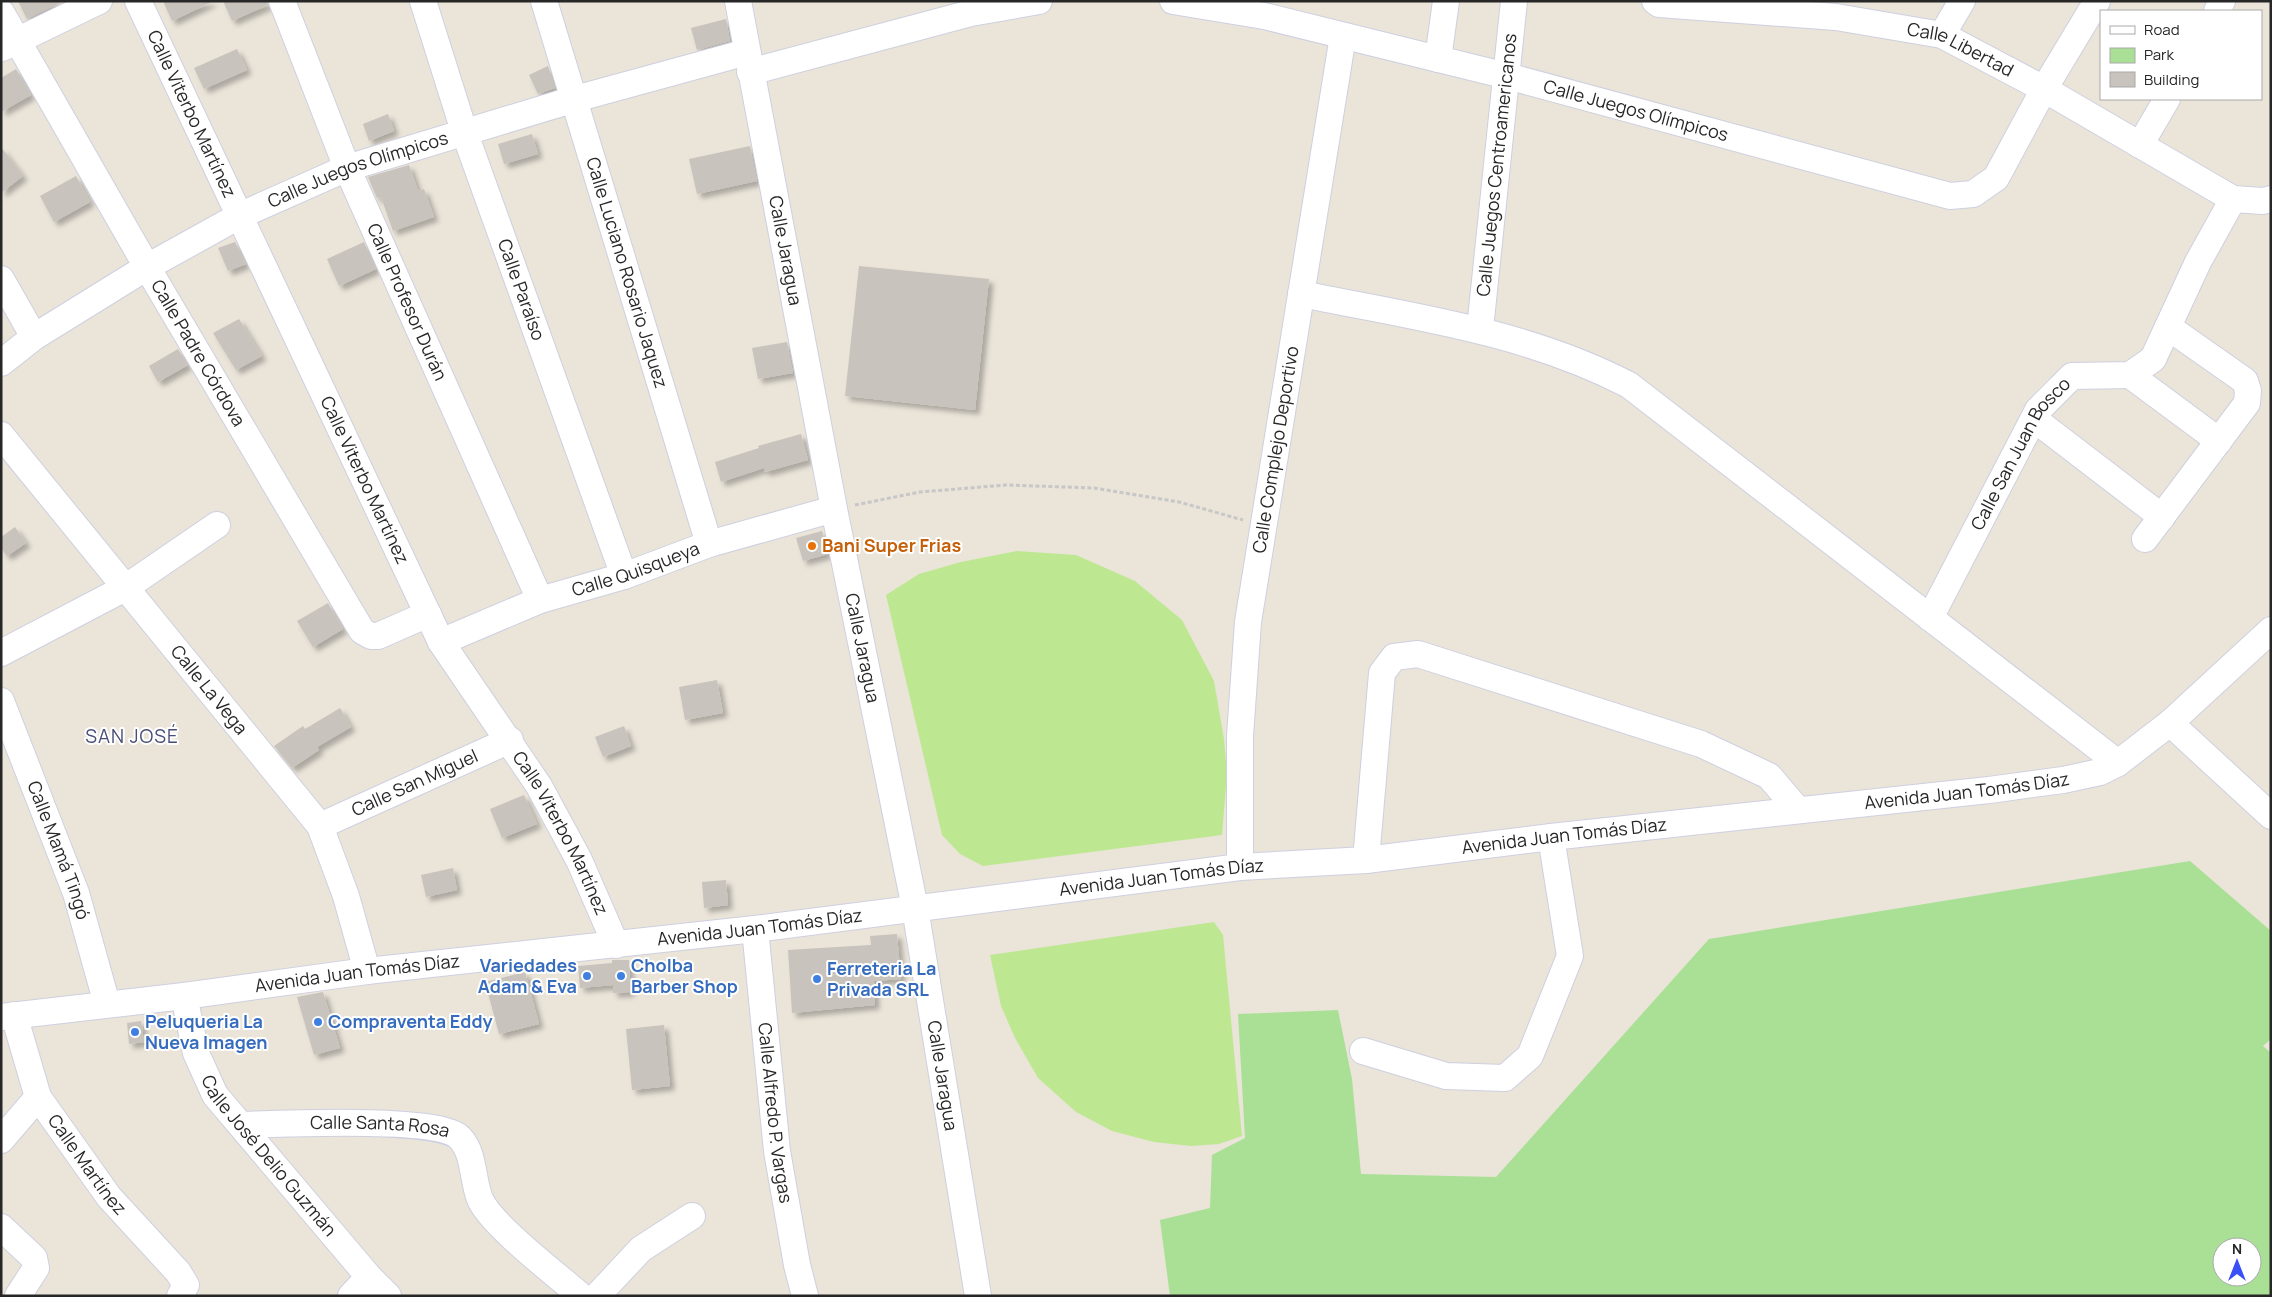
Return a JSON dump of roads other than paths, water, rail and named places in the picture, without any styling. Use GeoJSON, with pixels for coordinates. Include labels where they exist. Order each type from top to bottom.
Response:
{"type":"FeatureCollection","features":[{"type":"Feature","properties":{"kind":"street"},"geometry":{"type":"LineString","coordinates":[[9,44],[99,1]]}},
{"type":"Feature","properties":{"kind":"street","name":"Calle Viterbo Martínez"},"geometry":{"type":"LineString","coordinates":[[138,1],[441,642],[510,740],[539,786],[579,860],[616,945]]}},
{"type":"Feature","properties":{"kind":"street","name":"Calle Profesor Durán"},"geometry":{"type":"LineString","coordinates":[[282,1],[347,168],[540,600]]}},
{"type":"Feature","properties":{"kind":"street","name":"Calle Paraíso"},"geometry":{"type":"LineString","coordinates":[[423,1],[464,132],[624,576]]}},
{"type":"Feature","properties":{"kind":"street","name":"Calle Luciano Rosario Jaquez"},"geometry":{"type":"LineString","coordinates":[[544,1],[709,544]]}},
{"type":"Feature","properties":{"kind":"street","name":"Calle Jaragua"},"geometry":{"type":"LineString","coordinates":[[738,1],[834,509],[915,908],[978,1296]]}},
{"type":"Feature","properties":{"kind":"street","name":"Calle Juegos Olímpicos"},"geometry":{"type":"LineString","coordinates":[[1,363],[34,337],[147,267],[239,216],[347,168],[575,99],[749,62],[971,7],[1039,1]]}},
{"type":"Feature","properties":{"kind":"street","name":"Calle Juegos Olímpicos"},"geometry":{"type":"LineString","coordinates":[[1173,1],[1266,9],[1343,36],[1507,76],[1950,196],[1973,194],[1996,178],[2044,89],[2096,1]]}},
{"type":"Feature","properties":{"kind":"street"},"geometry":{"type":"LineString","coordinates":[[1438,59],[1446,1]]}},
{"type":"Feature","properties":{"kind":"street","name":"Calle Juegos Centroamericanos"},"geometry":{"type":"LineString","coordinates":[[1480,329],[1514,1]]}},
{"type":"Feature","properties":{"kind":"street","name":"Calle Libertad"},"geometry":{"type":"LineString","coordinates":[[1654,1],[1659,4],[1836,9],[1942,35],[2044,89],[2233,199]]}},
{"type":"Feature","properties":{"kind":"street"},"geometry":{"type":"LineString","coordinates":[[1942,35],[1962,1]]}},
{"type":"Feature","properties":{"kind":"street","name":"Calle Padre Córdova"},"geometry":{"type":"LineString","coordinates":[[1,12],[9,44],[147,267],[362,631],[371,636],[378,636],[428,614]]}},
{"type":"Feature","properties":{"kind":"street","name":"Calle Complejo Deportivo"},"geometry":{"type":"LineString","coordinates":[[1240,867],[1240,736],[1248,622],[1343,36]]}},
{"type":"Feature","properties":{"kind":"street"},"geometry":{"type":"LineString","coordinates":[[2140,145],[2166,100]]}},
{"type":"Feature","properties":{"kind":"street"},"geometry":{"type":"LineString","coordinates":[[2219,441],[2130,375],[2153,359],[2198,262],[2233,199],[2263,201],[2271,199]]}},
{"type":"Feature","properties":{"kind":"street"},"geometry":{"type":"LineString","coordinates":[[1,279],[34,337]]}},
{"type":"Feature","properties":{"kind":"street"},"geometry":{"type":"LineString","coordinates":[[1301,294],[1480,329],[1593,366],[1629,385],[2118,763]]}},
{"type":"Feature","properties":{"kind":"street"},"geometry":{"type":"LineString","coordinates":[[2145,539],[2247,403],[2248,391],[2245,381],[2168,327]]}},
{"type":"Feature","properties":{"kind":"street","name":"Calle San Juan Bosco"},"geometry":{"type":"LineString","coordinates":[[1930,618],[2038,410],[2072,376],[2130,375]]}},
{"type":"Feature","properties":{"kind":"street"},"geometry":{"type":"LineString","coordinates":[[2034,419],[2162,517]]}},
{"type":"Feature","properties":{"kind":"street","name":"Calle La Vega"},"geometry":{"type":"LineString","coordinates":[[1,435],[320,826],[346,896],[367,971]]}},
{"type":"Feature","properties":{"kind":"street","name":"Calle Quisqueya"},"geometry":{"type":"LineString","coordinates":[[441,642],[540,600],[624,576],[709,544],[834,509]]}},
{"type":"Feature","properties":{"kind":"street"},"geometry":{"type":"LineString","coordinates":[[1,653],[125,588],[217,525]]}},
{"type":"Feature","properties":{"kind":"street","name":"Avenida Juan Tomás Díaz"},"geometry":{"type":"LineString","coordinates":[[8,1016],[184,996],[367,971],[755,930],[1240,867],[1366,860],[1551,837],[1989,790],[2063,780],[2100,772],[2118,763],[2170,723],[2271,630]]}},
{"type":"Feature","properties":{"kind":"street"},"geometry":{"type":"LineString","coordinates":[[1366,860],[1382,673],[1394,657],[1418,654],[1701,744],[1768,776],[1798,810]]}},
{"type":"Feature","properties":{"kind":"street","name":"Calle Mamá Tingó"},"geometry":{"type":"LineString","coordinates":[[1,701],[76,893],[107,1004]]}},
{"type":"Feature","properties":{"kind":"street"},"geometry":{"type":"LineString","coordinates":[[2170,723],[2271,816]]}},
{"type":"Feature","properties":{"kind":"street","name":"Calle San Miguel"},"geometry":{"type":"LineString","coordinates":[[320,826],[510,740]]}},
{"type":"Feature","properties":{"kind":"street"},"geometry":{"type":"LineString","coordinates":[[1363,1051],[1446,1076],[1504,1078],[1530,1056],[1570,956],[1551,837]]}},
{"type":"Feature","properties":{"kind":"street","name":"Calle Alfredo P. Vargas"},"geometry":{"type":"LineString","coordinates":[[755,930],[777,1151],[796,1265],[805,1296]]}},
{"type":"Feature","properties":{"kind":"street","name":"Calle José Delio Guzmán"},"geometry":{"type":"LineString","coordinates":[[184,996],[196,1053],[215,1095],[369,1277],[388,1296]]}},
{"type":"Feature","properties":{"kind":"street","name":"Calle Martínez"},"geometry":{"type":"LineString","coordinates":[[8,1016],[38,1097],[109,1197],[178,1272],[186,1285],[180,1296]]}},
{"type":"Feature","properties":{"kind":"street"},"geometry":{"type":"LineString","coordinates":[[1,1140],[38,1097]]}},
{"type":"Feature","properties":{"kind":"street","name":"Calle Santa Rosa"},"geometry":{"type":"LineString","coordinates":[[242,1125],[344,1121],[441,1129],[460,1137],[470,1158],[480,1199],[491,1216],[580,1296]]}},
{"type":"Feature","properties":{"kind":"street"},"geometry":{"type":"LineString","coordinates":[[597,1296],[641,1248],[692,1216]]}},
{"type":"Feature","properties":{"kind":"street"},"geometry":{"type":"LineString","coordinates":[[1,1227],[34,1258],[36,1268],[18,1296]]}},
{"type":"Feature","properties":{"kind":"street"},"geometry":{"type":"LineString","coordinates":[[351,1296],[369,1277]]}},
{"type":"Feature","properties":{"kind":"place","name":"Bani Super Frias"},"geometry":{"type":"Point","coordinates":[812,546]}},
{"type":"Feature","properties":{"kind":"place","name":"Variedades Adam & Eva"},"geometry":{"type":"Point","coordinates":[587,976]}},
{"type":"Feature","properties":{"kind":"place","name":"Cholba Barber Shop"},"geometry":{"type":"Point","coordinates":[621,976]}},
{"type":"Feature","properties":{"kind":"place","name":"Ferreteria La Privada SRL"},"geometry":{"type":"Point","coordinates":[817,979]}},
{"type":"Feature","properties":{"kind":"place","name":"Compraventa Eddy"},"geometry":{"type":"Point","coordinates":[318,1022]}},
{"type":"Feature","properties":{"kind":"place","name":"Peluqueria La Nueva Imagen"},"geometry":{"type":"Point","coordinates":[135,1032]}},
{"type":"Feature","properties":{"kind":"district","name":"SAN JOSÉ"},"geometry":{"type":"Point","coordinates":[132,736]}}]}
